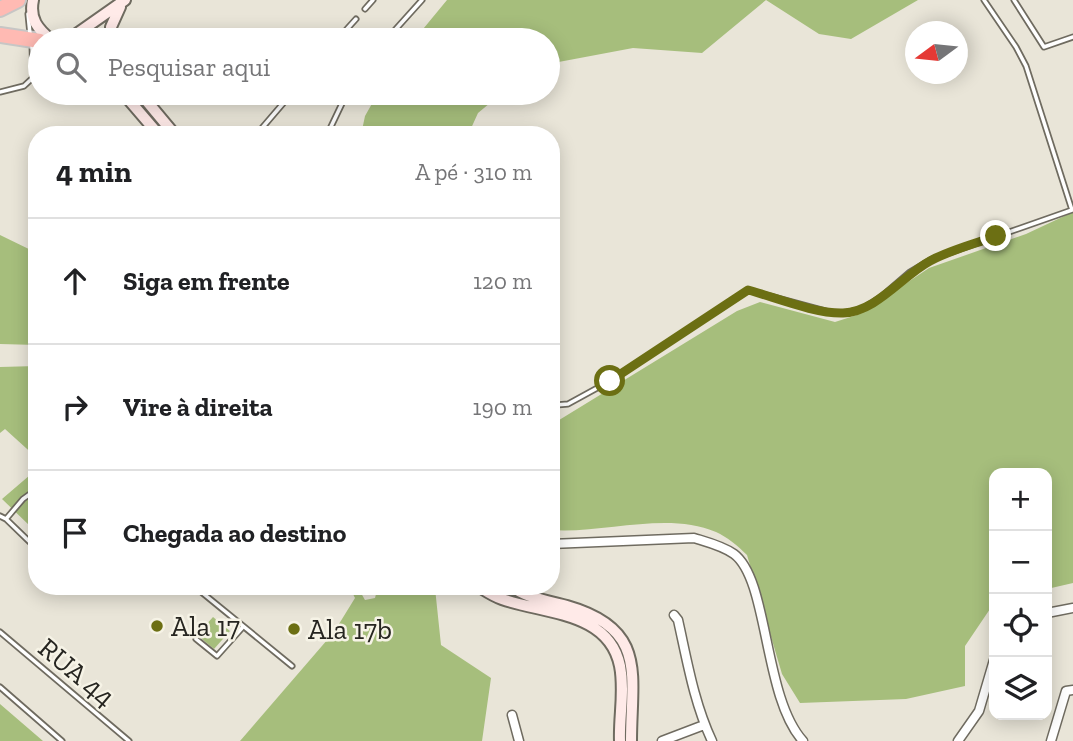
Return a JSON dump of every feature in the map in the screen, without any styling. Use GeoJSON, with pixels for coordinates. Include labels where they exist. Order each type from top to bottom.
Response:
{"type":"FeatureCollection","features":[{"type":"Feature","properties":{"kind":"highway"},"geometry":{"type":"LineString","coordinates":[[0,9],[27,1]]}},
{"type":"Feature","properties":{"kind":"highway"},"geometry":{"type":"LineString","coordinates":[[0,35],[28,39]]}},
{"type":"Feature","properties":{"kind":"street"},"geometry":{"type":"LineString","coordinates":[[27,1],[38,28]]}},
{"type":"Feature","properties":{"kind":"street"},"geometry":{"type":"LineString","coordinates":[[85,28],[123,2]]}},
{"type":"Feature","properties":{"kind":"street"},"geometry":{"type":"LineString","coordinates":[[111,28],[123,2]]}},
{"type":"Feature","properties":{"kind":"street"},"geometry":{"type":"LineString","coordinates":[[133,105],[151,126]]}},
{"type":"Feature","properties":{"kind":"street"},"geometry":{"type":"LineString","coordinates":[[150,105],[168,126]]}},
{"type":"Feature","properties":{"kind":"street"},"geometry":{"type":"LineString","coordinates":[[560,544],[694,538],[735,555],[745,567],[755,594],[779,699],[796,733],[803,741]]}},
{"type":"Feature","properties":{"kind":"street"},"geometry":{"type":"LineString","coordinates":[[495,595],[504,600],[581,620],[609,640],[620,665],[623,685],[620,741]]}},
{"type":"Feature","properties":{"kind":"street"},"geometry":{"type":"LineString","coordinates":[[528,595],[586,611],[601,619],[623,642],[634,678],[631,741]]}},
{"type":"Feature","properties":{"kind":"street"},"geometry":{"type":"LineString","coordinates":[[1052,612],[1073,608]]}},
{"type":"Feature","properties":{"kind":"street"},"geometry":{"type":"LineString","coordinates":[[674,615],[678,620],[704,725],[712,741]]}},
{"type":"Feature","properties":{"kind":"street"},"geometry":{"type":"LineString","coordinates":[[958,741],[979,711],[989,677]]}},
{"type":"Feature","properties":{"kind":"street"},"geometry":{"type":"LineString","coordinates":[[1051,741],[1070,690]]}},
{"type":"Feature","properties":{"kind":"street"},"geometry":{"type":"LineString","coordinates":[[512,715],[519,741]]}},
{"type":"Feature","properties":{"kind":"street"},"geometry":{"type":"LineString","coordinates":[[662,741],[704,725]]}},
{"type":"Feature","properties":{"kind":"lane"},"geometry":{"type":"LineString","coordinates":[[365,9],[373,0]]}},
{"type":"Feature","properties":{"kind":"lane"},"geometry":{"type":"LineString","coordinates":[[397,28],[422,0]]}},
{"type":"Feature","properties":{"kind":"lane"},"geometry":{"type":"LineString","coordinates":[[560,405],[568,404],[610,381],[748,290],[828,312],[845,313],[862,309],[910,272],[932,259],[1072,210],[1026,66],[984,0]]}},
{"type":"Feature","properties":{"kind":"lane"},"geometry":{"type":"LineString","coordinates":[[1014,0],[1044,47],[1073,37]]}},
{"type":"Feature","properties":{"kind":"lane"},"geometry":{"type":"LineString","coordinates":[[27,1],[32,28]]}},
{"type":"Feature","properties":{"kind":"lane"},"geometry":{"type":"LineString","coordinates":[[348,28],[356,19]]}},
{"type":"Feature","properties":{"kind":"lane"},"geometry":{"type":"LineString","coordinates":[[0,92],[19,89],[28,82]]}},
{"type":"Feature","properties":{"kind":"lane"},"geometry":{"type":"LineString","coordinates":[[264,126],[282,105]]}},
{"type":"Feature","properties":{"kind":"lane"},"geometry":{"type":"LineString","coordinates":[[331,126],[341,105]]}},
{"type":"Feature","properties":{"kind":"lane"},"geometry":{"type":"LineString","coordinates":[[6,519],[28,495]]}},
{"type":"Feature","properties":{"kind":"lane"},"geometry":{"type":"LineString","coordinates":[[0,516],[28,540]]}},
{"type":"Feature","properties":{"kind":"lane"},"geometry":{"type":"LineString","coordinates":[[204,595],[292,666]]}},
{"type":"Feature","properties":{"kind":"lane"},"geometry":{"type":"LineString","coordinates":[[196,639],[217,656],[242,628]]}},
{"type":"Feature","properties":{"kind":"lane","name":"RUA 44"},"geometry":{"type":"LineString","coordinates":[[0,632],[130,741]]}},
{"type":"Feature","properties":{"kind":"lane"},"geometry":{"type":"LineString","coordinates":[[0,687],[54,739],[62,741]]}},
{"type":"Feature","properties":{"kind":"green space"},"geometry":{"type":"Polygon","coordinates":[[[447,0],[766,0],[702,53],[633,48],[560,62],[560,28],[424,28],[447,0]]]}},
{"type":"Feature","properties":{"kind":"green space"},"geometry":{"type":"Polygon","coordinates":[[[766,0],[918,0],[851,39],[819,34],[766,0]]]}},
{"type":"Feature","properties":{"kind":"green space"},"geometry":{"type":"Polygon","coordinates":[[[371,105],[488,105],[478,113],[472,126],[363,126],[371,105]]]}},
{"type":"Feature","properties":{"kind":"green space"},"geometry":{"type":"Polygon","coordinates":[[[1073,212],[1073,583],[1052,588],[1052,468],[989,468],[989,610],[965,646],[965,686],[906,699],[800,703],[782,674],[747,555],[728,539],[697,526],[677,523],[560,530],[560,419],[737,311],[760,302],[835,322],[860,314],[929,268],[1026,234],[1073,212]]]}},
{"type":"Feature","properties":{"kind":"green space"},"geometry":{"type":"Polygon","coordinates":[[[0,235],[28,249],[28,345],[0,344],[0,235]]]}},
{"type":"Feature","properties":{"kind":"green space"},"geometry":{"type":"Polygon","coordinates":[[[28,366],[28,450],[5,429],[0,433],[0,367],[28,366]]]}},
{"type":"Feature","properties":{"kind":"green space"},"geometry":{"type":"Polygon","coordinates":[[[28,477],[28,524],[2,499],[28,477]]]}},
{"type":"Feature","properties":{"kind":"green space"},"geometry":{"type":"Polygon","coordinates":[[[354,595],[362,595],[365,600],[375,598],[376,595],[436,595],[441,645],[491,678],[482,741],[240,741],[334,632],[355,598],[354,595]]]}},
{"type":"Feature","properties":{"kind":"green space"},"geometry":{"type":"Polygon","coordinates":[[[213,617],[230,631],[214,649],[197,635],[213,617]]]}},
{"type":"Feature","properties":{"kind":"green space"},"geometry":{"type":"Polygon","coordinates":[[[0,704],[43,741],[0,741],[0,704]]]}},
{"type":"Feature","properties":{"kind":"place","name":"Ala 17"},"geometry":{"type":"Point","coordinates":[157,626]}},
{"type":"Feature","properties":{"kind":"place","name":"Ala 17b"},"geometry":{"type":"Point","coordinates":[294,629]}},
{"type":"Feature","properties":{"kind":"route"},"geometry":{"type":"LineString","coordinates":[[610,381],[748,290],[828,312],[845,313],[862,309],[910,272],[932,259],[996,236]]}}]}
